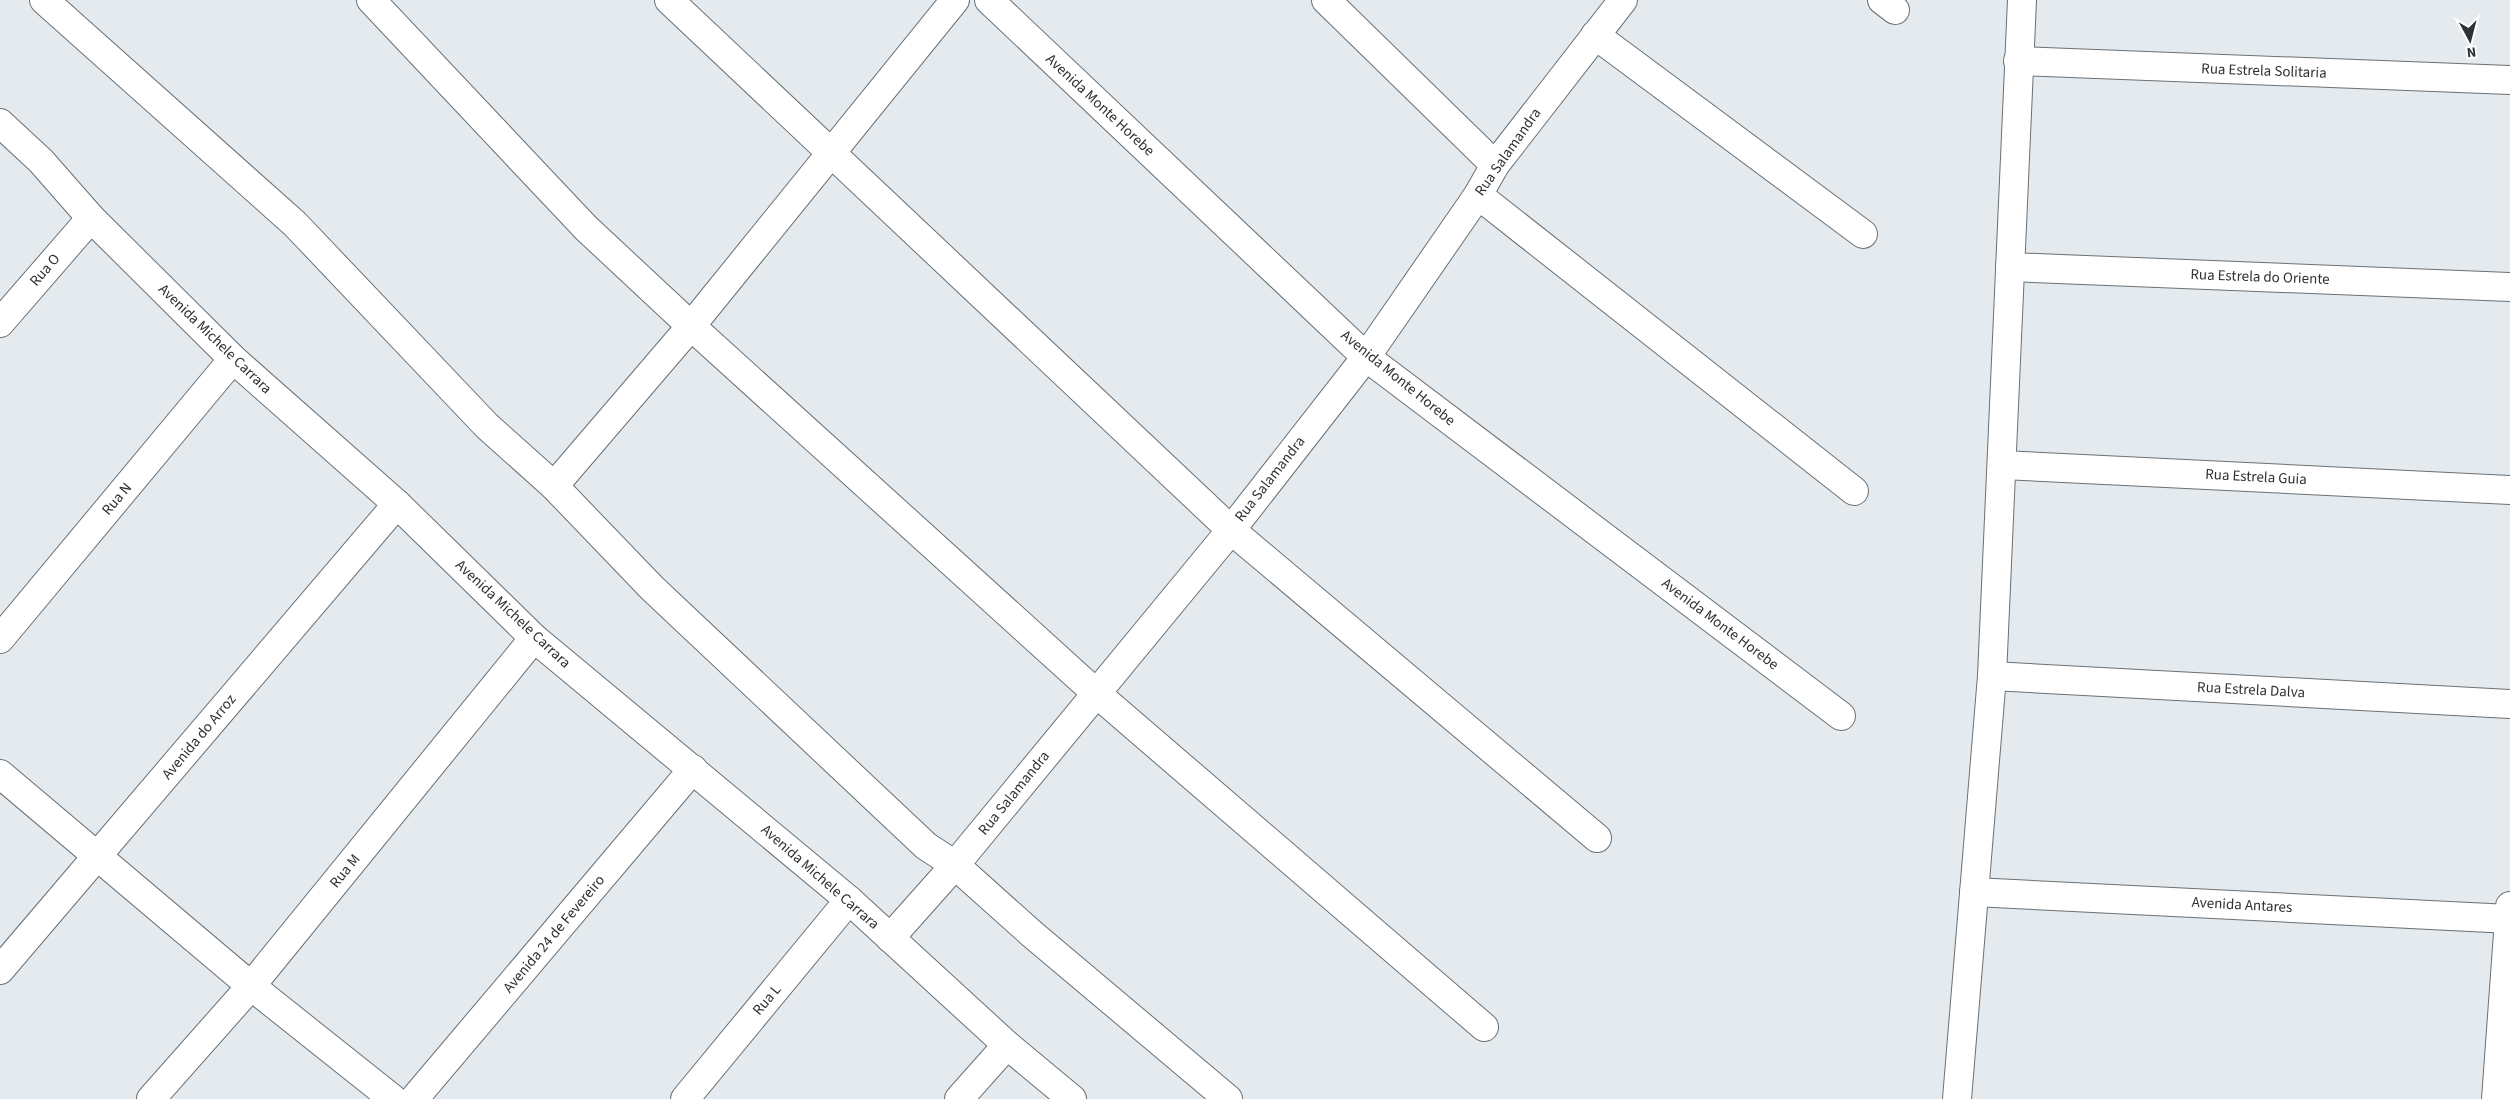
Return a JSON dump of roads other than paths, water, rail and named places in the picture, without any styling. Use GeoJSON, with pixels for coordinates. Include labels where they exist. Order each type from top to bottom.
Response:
{"type":"FeatureCollection","features":[{"type":"Feature","properties":{"kind":"street"},"geometry":{"type":"LineString","coordinates":[[44,0],[295,224],[488,426],[554,486],[652,588],[760,692],[926,846],[956,865],[1032,934],[1228,1099]]}},
{"type":"Feature","properties":{"kind":"street"},"geometry":{"type":"LineString","coordinates":[[371,0],[586,228],[691,326],[1096,693],[1484,1027]]}},
{"type":"Feature","properties":{"kind":"street"},"geometry":{"type":"LineString","coordinates":[[669,0],[830,154],[1231,530],[1597,838]]}},
{"type":"Feature","properties":{"kind":"street"},"geometry":{"type":"LineString","coordinates":[[554,486],[691,326],[955,0]]}},
{"type":"Feature","properties":{"kind":"street","name":"Avenida Monte Horebe"},"geometry":{"type":"LineString","coordinates":[[989,0],[1366,357],[1841,716]]}},
{"type":"Feature","properties":{"kind":"street"},"geometry":{"type":"LineString","coordinates":[[1326,0],[1495,166]]}},
{"type":"Feature","properties":{"kind":"street","name":"Rua Salamandra"},"geometry":{"type":"LineString","coordinates":[[890,938],[956,865],[1231,530],[1366,357],[1478,195],[1495,166],[1623,0]]}},
{"type":"Feature","properties":{"kind":"street"},"geometry":{"type":"LineString","coordinates":[[1957,1099],[1992,676],[2022,0]]}},
{"type":"Feature","properties":{"kind":"street"},"geometry":{"type":"LineString","coordinates":[[1595,35],[1863,234]]}},
{"type":"Feature","properties":{"kind":"street","name":"Rua Estrela Solitaria"},"geometry":{"type":"LineString","coordinates":[[2018,61],[2510,80]]}},
{"type":"Feature","properties":{"kind":"street","name":"Avenida Michele Carrara"},"geometry":{"type":"LineString","coordinates":[[0,123],[41,161],[91,218],[233,359],[397,504],[534,638],[694,769],[849,900],[1007,1045],[1072,1099]]}},
{"type":"Feature","properties":{"kind":"street"},"geometry":{"type":"LineString","coordinates":[[1478,195],[1854,491]]}},
{"type":"Feature","properties":{"kind":"street","name":"Rua O"},"geometry":{"type":"LineString","coordinates":[[0,323],[91,218]]}},
{"type":"Feature","properties":{"kind":"street","name":"Rua Estrela do Oriente"},"geometry":{"type":"LineString","coordinates":[[2010,267],[2510,287]]}},
{"type":"Feature","properties":{"kind":"street","name":"Rua N"},"geometry":{"type":"LineString","coordinates":[[0,639],[233,359]]}},
{"type":"Feature","properties":{"kind":"street","name":"Rua Estrela Guia"},"geometry":{"type":"LineString","coordinates":[[2002,464],[2510,490]]}},
{"type":"Feature","properties":{"kind":"street","name":"Avenida do Arroz"},"geometry":{"type":"LineString","coordinates":[[0,970],[397,504]]}},
{"type":"Feature","properties":{"kind":"street","name":"Rua M"},"geometry":{"type":"LineString","coordinates":[[151,1099],[251,986],[534,638]]}},
{"type":"Feature","properties":{"kind":"street","name":"Rua Estrela Dalva"},"geometry":{"type":"LineString","coordinates":[[1992,676],[2510,704]]}},
{"type":"Feature","properties":{"kind":"street","name":"Avenida 24 de Fevereiro"},"geometry":{"type":"LineString","coordinates":[[414,1099],[694,769]]}},
{"type":"Feature","properties":{"kind":"street"},"geometry":{"type":"LineString","coordinates":[[0,774],[251,986],[393,1099]]}},
{"type":"Feature","properties":{"kind":"street","name":"Avenida Antares"},"geometry":{"type":"LineString","coordinates":[[1974,892],[2510,915]]}},
{"type":"Feature","properties":{"kind":"street","name":"Rua L"},"geometry":{"type":"LineString","coordinates":[[685,1099],[849,900]]}},
{"type":"Feature","properties":{"kind":"street"},"geometry":{"type":"LineString","coordinates":[[2496,1099],[2510,915]]}},
{"type":"Feature","properties":{"kind":"street"},"geometry":{"type":"LineString","coordinates":[[959,1099],[1007,1045]]}}]}
